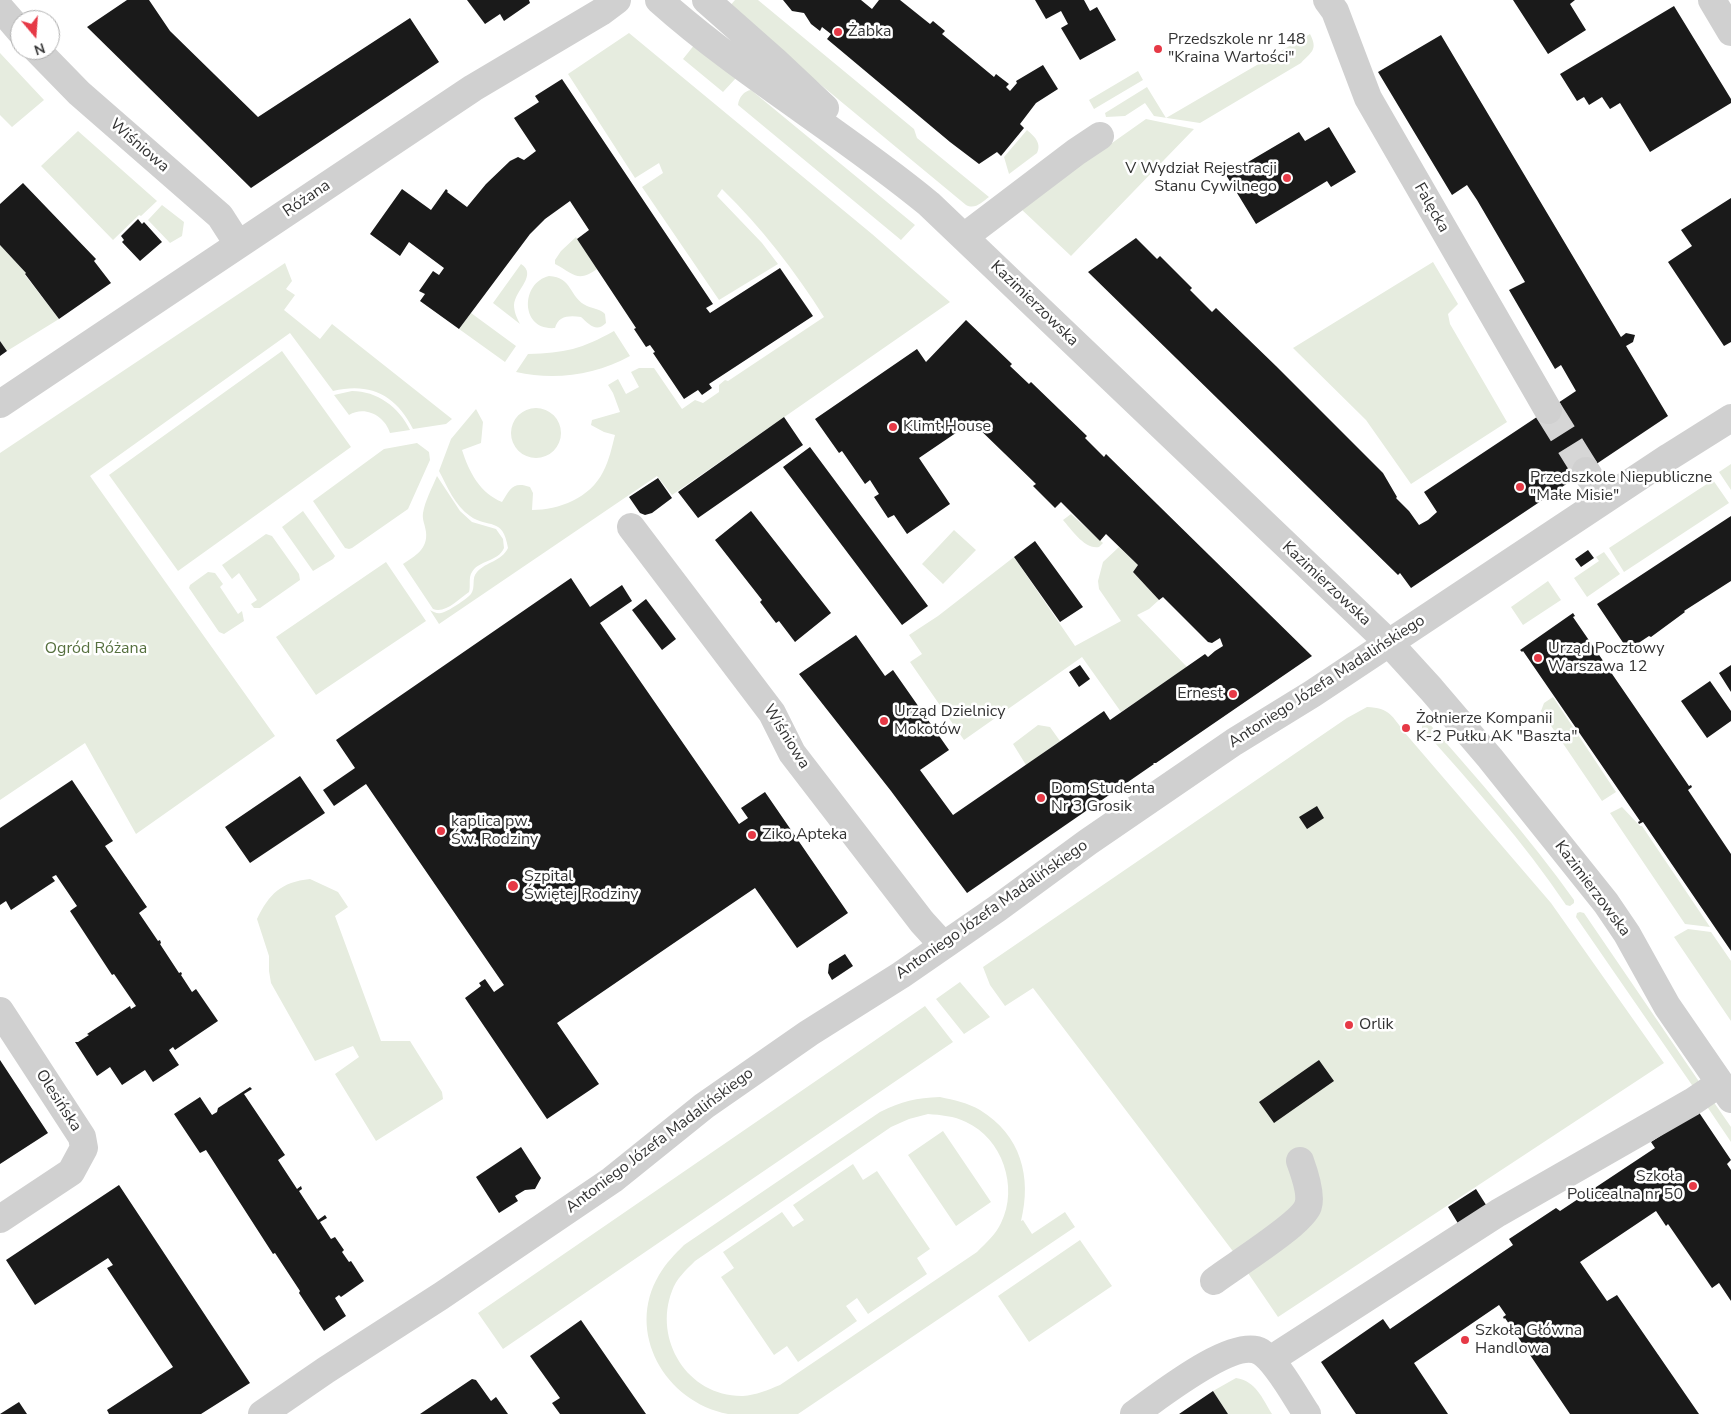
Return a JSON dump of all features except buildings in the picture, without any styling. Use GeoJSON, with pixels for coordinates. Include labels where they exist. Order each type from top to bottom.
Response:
{"type":"FeatureCollection","features":[{"type":"Feature","properties":{"kind":"street","name":"Różana"},"geometry":{"type":"LineString","coordinates":[[0,404],[473,88],[601,12],[617,0]]}},
{"type":"Feature","properties":{"kind":"street","name":"Kazimierzowska"},"geometry":{"type":"LineString","coordinates":[[659,0],[694,31],[892,174]]}},
{"type":"Feature","properties":{"kind":"street","name":"Kazimierzowska"},"geometry":{"type":"LineString","coordinates":[[706,0],[782,68],[892,174],[964,236],[1186,452],[1389,644],[1431,689],[1490,758],[1606,903],[1627,934],[1667,1006],[1726,1091]]}},
{"type":"Feature","properties":{"kind":"street","name":"Falęcka"},"geometry":{"type":"LineString","coordinates":[[1327,0],[1334,12],[1368,98],[1548,410]]}},
{"type":"Feature","properties":{"kind":"street"},"geometry":{"type":"LineString","coordinates":[[1712,0],[1731,32]]}},
{"type":"Feature","properties":{"kind":"street"},"geometry":{"type":"LineString","coordinates":[[0,8],[10,20]]}},
{"type":"Feature","properties":{"kind":"street","name":"Wiśniowa"},"geometry":{"type":"LineString","coordinates":[[47,60],[79,93],[220,216],[238,244]]}},
{"type":"Feature","properties":{"kind":"street"},"geometry":{"type":"LineString","coordinates":[[964,236],[1100,136]]}},
{"type":"Feature","properties":{"kind":"street","name":"Antoniego Józefa Madalińskiego"},"geometry":{"type":"LineString","coordinates":[[262,1414],[612,1180],[704,1106],[998,908],[1088,842],[1234,742],[1389,644],[1604,500],[1731,418]]}},
{"type":"Feature","properties":{"kind":"street"},"geometry":{"type":"LineString","coordinates":[[1586,471],[1604,500]]}},
{"type":"Feature","properties":{"kind":"street","name":"Wiśniowa"},"geometry":{"type":"LineString","coordinates":[[630,527],[772,713],[792,753],[922,922],[943,945]]}},
{"type":"Feature","properties":{"kind":"street","name":"Olesińska"},"geometry":{"type":"LineString","coordinates":[[0,1011],[82,1137],[84,1148],[71,1172],[0,1219]]}},
{"type":"Feature","properties":{"kind":"street"},"geometry":{"type":"LineString","coordinates":[[1134,1414],[1206,1365],[1226,1354],[1259,1354],[1498,1213],[1692,1102],[1726,1091]]}},
{"type":"Feature","properties":{"kind":"street"},"geometry":{"type":"LineString","coordinates":[[1214,1281],[1295,1224],[1308,1207],[1309,1197],[1300,1161]]}},
{"type":"Feature","properties":{"kind":"street"},"geometry":{"type":"LineString","coordinates":[[1259,1354],[1307,1414]]}},
{"type":"Feature","properties":{"kind":"green space"},"geometry":{"type":"Polygon","coordinates":[[[735,0],[758,0],[914,129],[917,138],[989,197],[975,206],[966,205],[728,8],[735,0]]]}},
{"type":"Feature","properties":{"kind":"green space"},"geometry":{"type":"Polygon","coordinates":[[[629,33],[872,234],[950,302],[672,495],[657,476],[439,624],[430,610],[437,613],[444,612],[466,599],[471,594],[475,574],[481,568],[502,556],[508,548],[506,538],[499,527],[477,520],[460,507],[439,471],[451,439],[476,409],[483,422],[481,443],[462,450],[476,481],[487,493],[502,502],[513,487],[524,485],[530,487],[533,493],[532,510],[553,508],[573,501],[590,489],[605,468],[615,435],[591,425],[592,420],[620,412],[608,385],[618,379],[626,394],[639,387],[631,372],[639,368],[654,368],[682,409],[695,400],[703,403],[719,392],[719,385],[725,380],[728,381],[824,317],[777,250],[722,189],[717,196],[762,243],[778,264],[719,300],[642,187],[663,173],[659,163],[635,178],[568,74],[629,33]]]}},
{"type":"Feature","properties":{"kind":"green space"},"geometry":{"type":"Polygon","coordinates":[[[1310,34],[1314,47],[1301,63],[1200,123],[1166,118],[1310,34]]]}},
{"type":"Feature","properties":{"kind":"green space"},"geometry":{"type":"Polygon","coordinates":[[[695,44],[736,78],[723,92],[683,59],[695,44]]]}},
{"type":"Feature","properties":{"kind":"green space"},"geometry":{"type":"Polygon","coordinates":[[[0,53],[44,100],[12,127],[0,115],[0,53]]]}},
{"type":"Feature","properties":{"kind":"green space"},"geometry":{"type":"Polygon","coordinates":[[[1138,71],[1143,80],[1094,109],[1089,100],[1138,71]]]}},
{"type":"Feature","properties":{"kind":"green space"},"geometry":{"type":"Polygon","coordinates":[[[1147,87],[1166,118],[1154,116],[1145,103],[1125,116],[1106,117],[1105,113],[1147,87]]]}},
{"type":"Feature","properties":{"kind":"green space"},"geometry":{"type":"Polygon","coordinates":[[[751,90],[915,225],[901,240],[738,105],[742,95],[751,90]]]}},
{"type":"Feature","properties":{"kind":"green space"},"geometry":{"type":"Polygon","coordinates":[[[1146,119],[1194,129],[1071,256],[1020,208],[1146,119]]]}},
{"type":"Feature","properties":{"kind":"green space"},"geometry":{"type":"Polygon","coordinates":[[[1027,130],[1035,137],[1038,143],[1037,153],[1009,174],[1004,157],[1027,130]]]}},
{"type":"Feature","properties":{"kind":"green space"},"geometry":{"type":"Polygon","coordinates":[[[78,131],[157,201],[113,240],[41,166],[78,131]]]}},
{"type":"Feature","properties":{"kind":"green space"},"geometry":{"type":"Polygon","coordinates":[[[162,205],[184,222],[182,236],[170,243],[148,220],[162,205]]]}},
{"type":"Feature","properties":{"kind":"green space"},"geometry":{"type":"Polygon","coordinates":[[[576,237],[597,269],[585,276],[576,276],[555,264],[555,260],[561,251],[576,237]]]}},
{"type":"Feature","properties":{"kind":"green space"},"geometry":{"type":"Polygon","coordinates":[[[0,245],[26,273],[25,275],[59,319],[7,351],[0,341],[0,245]]]}},
{"type":"Feature","properties":{"kind":"green space"},"geometry":{"type":"Polygon","coordinates":[[[1433,262],[1458,304],[1448,314],[1450,324],[1507,422],[1411,484],[1366,420],[1293,348],[1433,262]]]}},
{"type":"Feature","properties":{"kind":"green space","name":"Ogród Różana"},"geometry":{"type":"Polygon","coordinates":[[[285,263],[292,281],[286,289],[295,295],[284,310],[320,339],[332,324],[452,419],[446,424],[413,429],[399,407],[381,394],[359,388],[333,391],[290,333],[90,476],[275,736],[136,834],[85,743],[0,800],[0,453],[285,263]]]}},
{"type":"Feature","properties":{"kind":"green space"},"geometry":{"type":"Polygon","coordinates":[[[521,264],[526,268],[527,278],[515,299],[514,305],[520,324],[493,303],[521,264]]]}},
{"type":"Feature","properties":{"kind":"green space"},"geometry":{"type":"Polygon","coordinates":[[[549,276],[563,280],[581,302],[603,312],[606,323],[596,327],[590,325],[581,317],[572,316],[561,319],[555,328],[544,327],[535,322],[530,315],[528,306],[529,296],[539,280],[549,276]]]}},
{"type":"Feature","properties":{"kind":"green space"},"geometry":{"type":"Polygon","coordinates":[[[471,313],[516,346],[505,362],[459,329],[471,313]]]}},
{"type":"Feature","properties":{"kind":"green space"},"geometry":{"type":"Polygon","coordinates":[[[614,331],[630,356],[617,363],[589,372],[560,376],[531,375],[516,372],[528,354],[553,353],[573,349],[614,331]]]}},
{"type":"Feature","properties":{"kind":"green space"},"geometry":{"type":"Polygon","coordinates":[[[282,351],[351,447],[178,571],[109,475],[282,351]]]}},
{"type":"Feature","properties":{"kind":"green space"},"geometry":{"type":"Polygon","coordinates":[[[352,391],[370,394],[386,402],[400,414],[410,430],[390,433],[384,422],[374,414],[361,411],[349,415],[334,395],[352,391]]]}},
{"type":"Feature","properties":{"kind":"green space"},"geometry":{"type":"Polygon","coordinates":[[[531,408],[541,408],[554,415],[561,428],[561,438],[554,451],[541,458],[531,458],[522,454],[515,447],[511,438],[511,428],[515,419],[522,412],[531,408]]]}},
{"type":"Feature","properties":{"kind":"green space"},"geometry":{"type":"Polygon","coordinates":[[[417,443],[429,452],[430,460],[408,509],[352,548],[345,548],[313,501],[384,449],[417,443]]]}},
{"type":"Feature","properties":{"kind":"green space"},"geometry":{"type":"Polygon","coordinates":[[[1731,464],[1731,490],[1719,472],[1731,464]]]}},
{"type":"Feature","properties":{"kind":"green space"},"geometry":{"type":"Polygon","coordinates":[[[437,476],[460,511],[472,522],[496,529],[503,539],[504,548],[493,559],[475,568],[470,577],[469,592],[447,608],[438,610],[433,609],[403,564],[420,551],[425,543],[426,532],[423,513],[437,476]]]}},
{"type":"Feature","properties":{"kind":"green space"},"geometry":{"type":"Polygon","coordinates":[[[1713,480],[1729,503],[1624,572],[1609,548],[1713,480]]]}},
{"type":"Feature","properties":{"kind":"green space"},"geometry":{"type":"Polygon","coordinates":[[[303,511],[335,556],[313,571],[282,527],[303,511]]]}},
{"type":"Feature","properties":{"kind":"green space"},"geometry":{"type":"Polygon","coordinates":[[[1071,514],[1103,543],[1099,547],[1094,547],[1084,542],[1063,520],[1071,514]]]}},
{"type":"Feature","properties":{"kind":"green space"},"geometry":{"type":"Polygon","coordinates":[[[954,530],[976,550],[943,584],[922,564],[954,530]]]}},
{"type":"Feature","properties":{"kind":"green space"},"geometry":{"type":"Polygon","coordinates":[[[266,534],[272,536],[299,574],[300,580],[260,608],[254,608],[251,604],[257,600],[239,573],[232,579],[222,565],[266,534]]]}},
{"type":"Feature","properties":{"kind":"green space"},"geometry":{"type":"Polygon","coordinates":[[[1119,547],[1138,565],[1133,572],[1159,600],[1149,609],[1137,615],[1187,667],[1121,712],[1082,657],[964,740],[910,662],[922,654],[909,635],[938,616],[1014,557],[1075,646],[1121,621],[1099,589],[1098,581],[1103,562],[1119,547]]]}},
{"type":"Feature","properties":{"kind":"green space"},"geometry":{"type":"Polygon","coordinates":[[[1604,552],[1620,574],[1587,597],[1574,578],[1599,561],[1596,557],[1604,552]]]}},
{"type":"Feature","properties":{"kind":"green space"},"geometry":{"type":"Polygon","coordinates":[[[386,562],[426,621],[316,695],[276,637],[386,562]]]}},
{"type":"Feature","properties":{"kind":"green space"},"geometry":{"type":"Polygon","coordinates":[[[208,572],[215,573],[223,584],[220,587],[238,614],[242,611],[244,621],[224,634],[219,632],[189,588],[190,585],[208,572]]]}},
{"type":"Feature","properties":{"kind":"green space"},"geometry":{"type":"Polygon","coordinates":[[[1548,581],[1561,600],[1523,625],[1511,607],[1548,581]]]}},
{"type":"Feature","properties":{"kind":"green space"},"geometry":{"type":"Polygon","coordinates":[[[1553,697],[1616,792],[1602,801],[1541,711],[1544,703],[1553,697]]]}},
{"type":"Feature","properties":{"kind":"green space","name":"Orlik"},"geometry":{"type":"Polygon","coordinates":[[[1367,707],[1381,709],[1390,714],[1551,903],[1664,1063],[1278,1317],[1235,1254],[1033,988],[1005,1006],[990,985],[983,967],[1347,718],[1367,707]]]}},
{"type":"Feature","properties":{"kind":"green space"},"geometry":{"type":"Polygon","coordinates":[[[1426,720],[1521,831],[1574,900],[1574,903],[1570,906],[1566,905],[1515,836],[1422,728],[1422,723],[1426,720]]]}},
{"type":"Feature","properties":{"kind":"green space"},"geometry":{"type":"Polygon","coordinates":[[[1038,725],[1050,727],[1060,741],[1026,765],[1013,744],[1038,725]]]}},
{"type":"Feature","properties":{"kind":"green space"},"geometry":{"type":"Polygon","coordinates":[[[1622,807],[1642,826],[1710,927],[1685,924],[1610,813],[1622,807]]]}},
{"type":"Feature","properties":{"kind":"green space"},"geometry":{"type":"Polygon","coordinates":[[[310,879],[338,892],[348,907],[335,916],[381,1041],[410,1041],[442,1092],[443,1099],[376,1141],[335,1074],[359,1057],[353,1046],[315,1061],[271,983],[269,956],[257,919],[271,896],[277,891],[291,883],[310,879]]]}},
{"type":"Feature","properties":{"kind":"green space"},"geometry":{"type":"Polygon","coordinates":[[[1577,913],[1584,913],[1700,1083],[1694,1088],[1576,917],[1577,913]]]}},
{"type":"Feature","properties":{"kind":"green space"},"geometry":{"type":"Polygon","coordinates":[[[1688,929],[1711,932],[1731,961],[1731,1021],[1674,937],[1688,929]]]}},
{"type":"Feature","properties":{"kind":"green space"},"geometry":{"type":"Polygon","coordinates":[[[960,982],[990,1017],[964,1034],[936,999],[960,982]]]}},
{"type":"Feature","properties":{"kind":"green space"},"geometry":{"type":"Polygon","coordinates":[[[925,1006],[953,1042],[503,1349],[478,1313],[925,1006]]]}},
{"type":"Feature","properties":{"kind":"green space"},"geometry":{"type":"Polygon","coordinates":[[[940,1097],[980,1110],[994,1120],[1014,1145],[1024,1173],[1024,1205],[1021,1221],[1023,1220],[1032,1234],[1065,1212],[1075,1227],[798,1414],[728,1414],[706,1407],[686,1395],[670,1380],[657,1361],[649,1341],[647,1319],[650,1297],[659,1275],[668,1263],[684,1245],[880,1112],[916,1099],[940,1097]],[[928,1114],[909,1119],[891,1127],[695,1261],[685,1271],[672,1291],[667,1310],[667,1328],[672,1346],[680,1362],[691,1376],[706,1387],[723,1394],[743,1396],[780,1385],[977,1252],[990,1238],[1001,1223],[1006,1209],[1008,1194],[1004,1165],[998,1151],[979,1129],[966,1122],[952,1117],[928,1114]]]}},
{"type":"Feature","properties":{"kind":"green space"},"geometry":{"type":"Polygon","coordinates":[[[1713,1101],[1731,1127],[1731,1142],[1706,1105],[1713,1101]]]}},
{"type":"Feature","properties":{"kind":"green space"},"geometry":{"type":"Polygon","coordinates":[[[943,1131],[991,1202],[956,1226],[908,1155],[943,1131]]]}},
{"type":"Feature","properties":{"kind":"green space"},"geometry":{"type":"Polygon","coordinates":[[[853,1164],[863,1180],[877,1171],[930,1249],[917,1258],[927,1274],[868,1314],[857,1298],[846,1306],[857,1321],[798,1362],[787,1346],[774,1355],[721,1277],[734,1268],[723,1252],[782,1212],[793,1227],[804,1220],[793,1205],[853,1164]]]}},
{"type":"Feature","properties":{"kind":"green space"},"geometry":{"type":"Polygon","coordinates":[[[1080,1240],[1112,1286],[1029,1342],[998,1296],[1080,1240]]]}},
{"type":"Feature","properties":{"kind":"green space"},"geometry":{"type":"Polygon","coordinates":[[[1236,1378],[1254,1386],[1272,1414],[1228,1414],[1213,1391],[1236,1378]]]}},
{"type":"Feature","properties":{"kind":"tunnel"},"geometry":{"type":"LineString","coordinates":[[1548,410],[1586,471]]}},
{"type":"Feature","properties":{"kind":"place","name":"Żabka"},"geometry":{"type":"Point","coordinates":[838,32]}},
{"type":"Feature","properties":{"kind":"place","name":"Przedszkole nr 148 \"Kraina Wartości\""},"geometry":{"type":"Point","coordinates":[1158,49]}},
{"type":"Feature","properties":{"kind":"place","name":"V Wydział Rejestracji Stanu Cywilnego"},"geometry":{"type":"Point","coordinates":[1287,178]}},
{"type":"Feature","properties":{"kind":"place","name":"Klimt House"},"geometry":{"type":"Point","coordinates":[893,427]}},
{"type":"Feature","properties":{"kind":"place","name":"Przedszkole Niepubliczne \"Małe Misie\""},"geometry":{"type":"Point","coordinates":[1520,487]}},
{"type":"Feature","properties":{"kind":"place","name":"Urząd Pocztowy Warszawa 12"},"geometry":{"type":"Point","coordinates":[1538,658]}},
{"type":"Feature","properties":{"kind":"place","name":"Ernest"},"geometry":{"type":"Point","coordinates":[1233,694]}},
{"type":"Feature","properties":{"kind":"place","name":"Urząd Dzielnicy Mokotów"},"geometry":{"type":"Point","coordinates":[884,721]}},
{"type":"Feature","properties":{"kind":"place","name":"Żołnierze Kompanii K-2 Pułku AK \"Baszta\""},"geometry":{"type":"Point","coordinates":[1406,728]}},
{"type":"Feature","properties":{"kind":"place","name":"Dom Studenta Nr 3 Grosik"},"geometry":{"type":"Point","coordinates":[1041,798]}},
{"type":"Feature","properties":{"kind":"place","name":"kaplica pw. Św. Rodziny"},"geometry":{"type":"Point","coordinates":[441,831]}},
{"type":"Feature","properties":{"kind":"place","name":"Ziko Apteka"},"geometry":{"type":"Point","coordinates":[752,835]}},
{"type":"Feature","properties":{"kind":"place","name":"Szpital Świętej Rodziny"},"geometry":{"type":"Point","coordinates":[513,886]}},
{"type":"Feature","properties":{"kind":"place","name":"Orlik"},"geometry":{"type":"Point","coordinates":[1349,1025]}},
{"type":"Feature","properties":{"kind":"place","name":"Szkoła Policealna nr 50"},"geometry":{"type":"Point","coordinates":[1693,1186]}},
{"type":"Feature","properties":{"kind":"place","name":"Szkoła Główna Handlowa"},"geometry":{"type":"Point","coordinates":[1465,1340]}}]}
